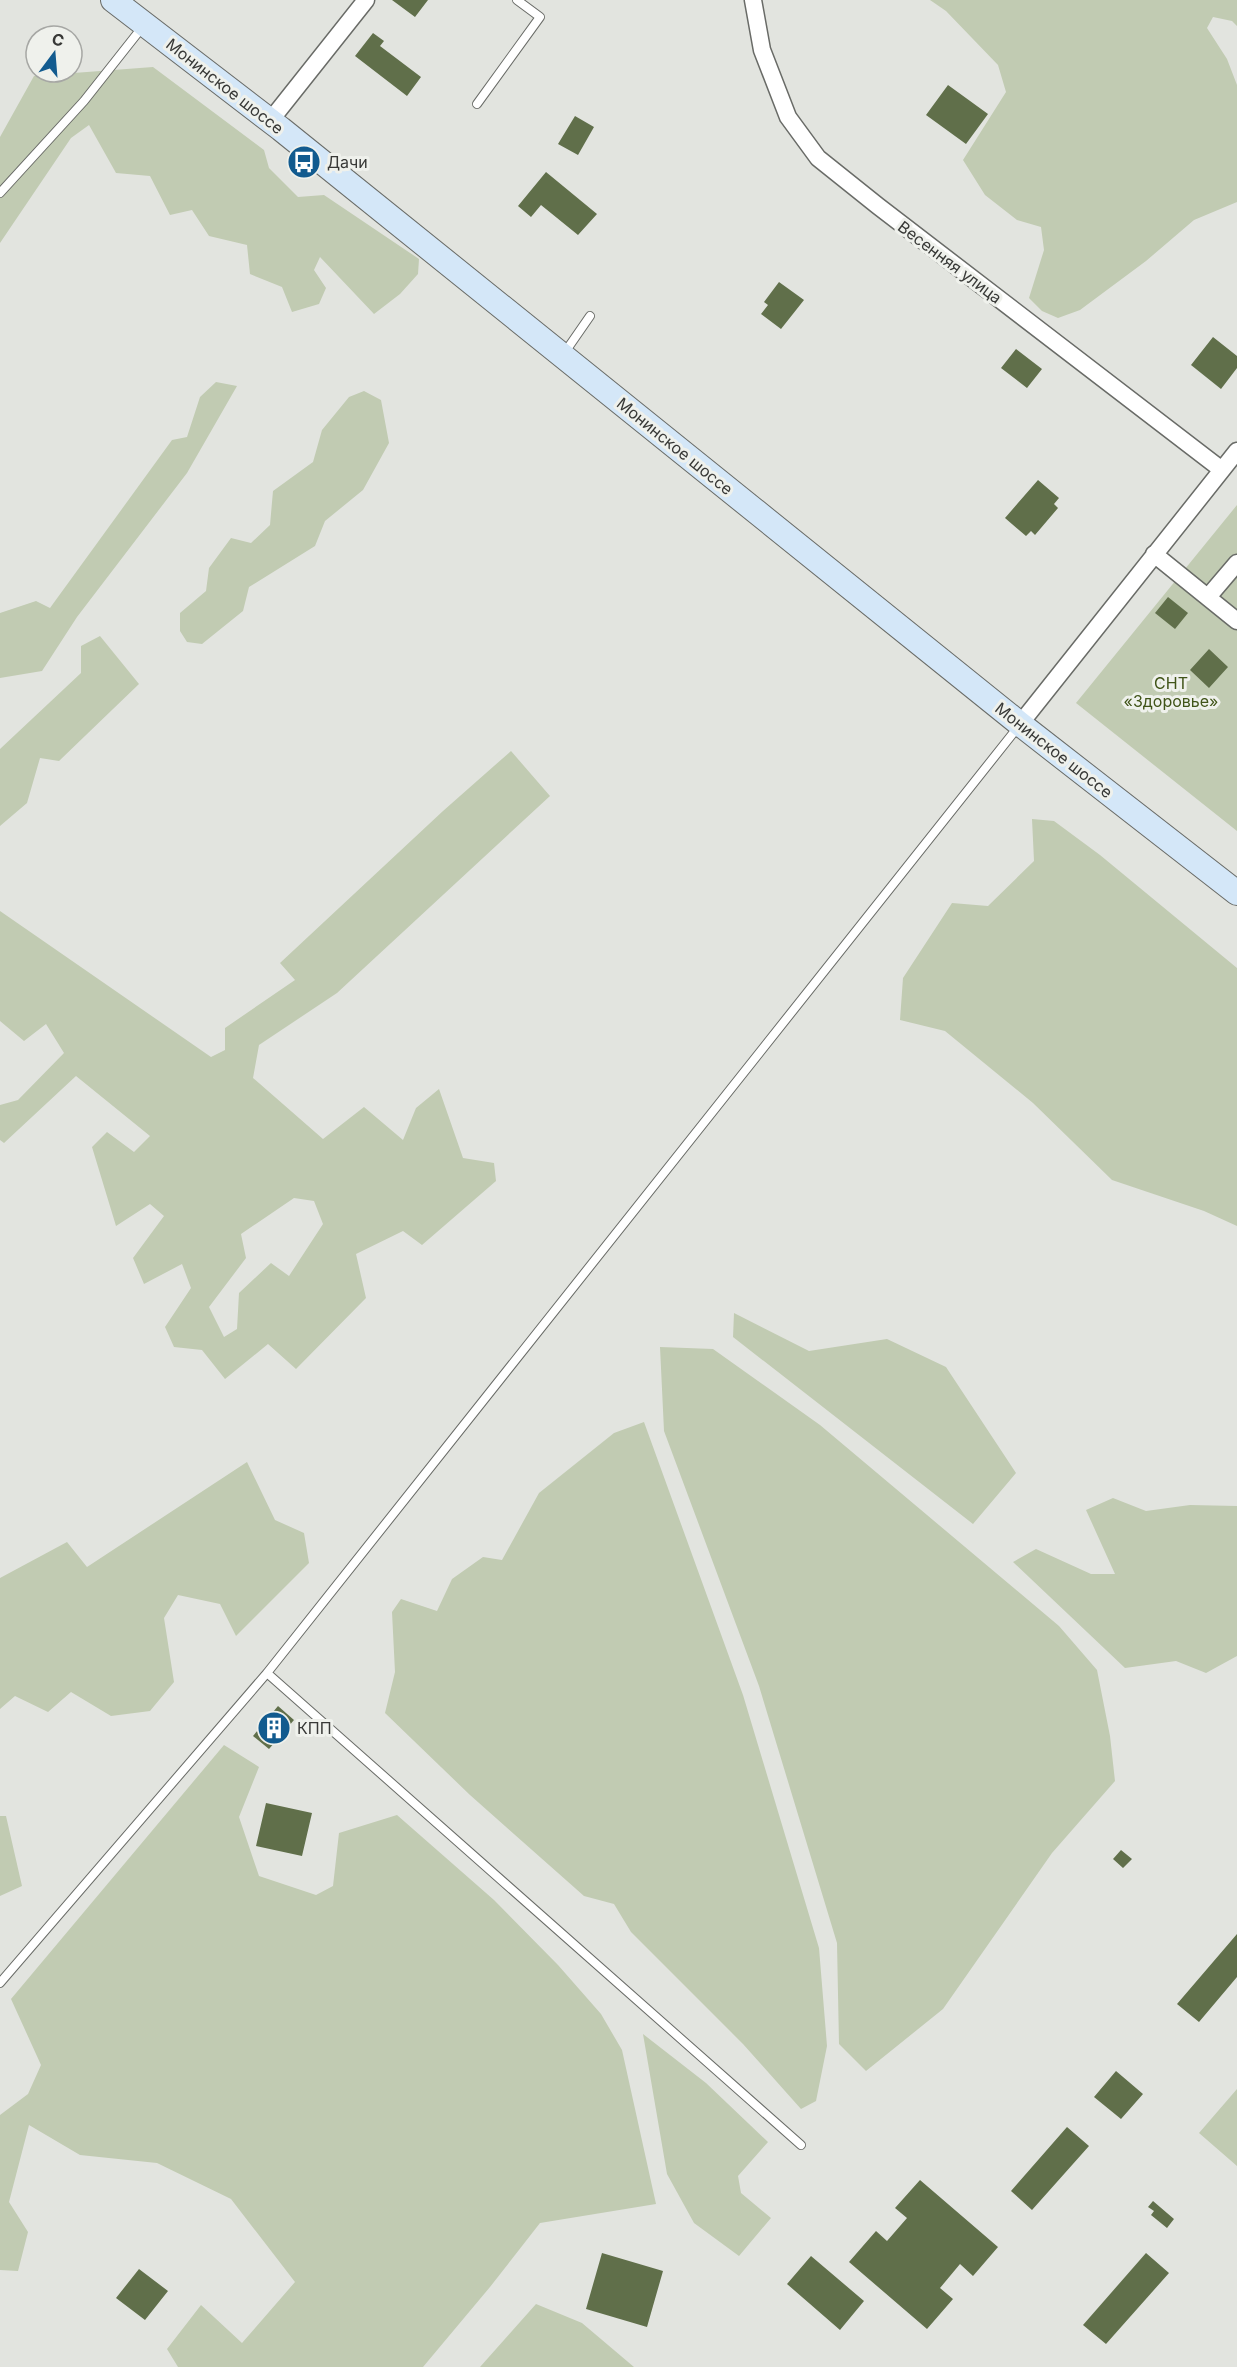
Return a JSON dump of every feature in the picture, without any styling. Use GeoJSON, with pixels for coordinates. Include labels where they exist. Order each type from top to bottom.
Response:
{"type":"FeatureCollection","features":[{"type":"Feature","properties":{"kind":"main road","name":"Монинское шоссе"},"geometry":{"type":"LineString","coordinates":[[113,0],[270,121],[1020,724],[1237,892]]}},
{"type":"Feature","properties":{"kind":"street"},"geometry":{"type":"LineString","coordinates":[[270,121],[366,0]]}},
{"type":"Feature","properties":{"kind":"street","name":"Весенняя улица"},"geometry":{"type":"LineString","coordinates":[[753,0],[762,50],[788,117],[818,158],[1222,470]]}},
{"type":"Feature","properties":{"kind":"street"},"geometry":{"type":"LineString","coordinates":[[1020,724],[1237,452]]}},
{"type":"Feature","properties":{"kind":"street"},"geometry":{"type":"LineString","coordinates":[[1154,554],[1237,621]]}},
{"type":"Feature","properties":{"kind":"street"},"geometry":{"type":"LineString","coordinates":[[1208,597],[1237,563]]}},
{"type":"Feature","properties":{"kind":"lane"},"geometry":{"type":"LineString","coordinates":[[477,104],[540,17],[517,0]]}},
{"type":"Feature","properties":{"kind":"lane"},"geometry":{"type":"LineString","coordinates":[[0,193],[84,101],[144,24]]}},
{"type":"Feature","properties":{"kind":"lane"},"geometry":{"type":"LineString","coordinates":[[562,356],[590,316]]}},
{"type":"Feature","properties":{"kind":"lane"},"geometry":{"type":"LineString","coordinates":[[0,1983],[267,1673],[1020,724]]}},
{"type":"Feature","properties":{"kind":"lane"},"geometry":{"type":"LineString","coordinates":[[267,1673],[801,2145]]}},
{"type":"Feature","properties":{"kind":"green space"},"geometry":{"type":"Polygon","coordinates":[[[930,0],[1237,0],[1237,26],[1232,21],[1213,17],[1207,28],[1227,59],[1237,85],[1237,202],[1194,220],[1146,261],[1080,310],[1058,318],[1042,311],[1029,298],[1044,250],[1041,227],[1017,220],[985,195],[963,160],[1006,92],[998,65],[946,11],[930,0]]]}},
{"type":"Feature","properties":{"kind":"green space"},"geometry":{"type":"Polygon","coordinates":[[[153,67],[264,150],[269,168],[298,197],[324,195],[419,259],[418,274],[400,294],[374,314],[320,257],[314,270],[326,288],[319,304],[292,312],[282,287],[250,274],[247,245],[209,236],[192,210],[170,215],[150,176],[116,173],[89,125],[71,138],[0,243],[0,137],[30,84],[84,84],[84,72],[153,67]]]}},
{"type":"Feature","properties":{"kind":"green space"},"geometry":{"type":"Polygon","coordinates":[[[216,382],[237,386],[187,473],[77,617],[42,671],[0,678],[0,613],[36,601],[50,608],[172,440],[187,437],[200,397],[216,382]]]}},
{"type":"Feature","properties":{"kind":"green space"},"geometry":{"type":"Polygon","coordinates":[[[364,391],[381,400],[389,443],[363,490],[325,521],[315,546],[249,587],[243,611],[202,644],[187,642],[180,631],[180,613],[206,591],[209,568],[231,538],[251,543],[270,525],[273,491],[313,462],[322,430],[349,397],[364,391]]]}},
{"type":"Feature","properties":{"kind":"green space","name":"СНТ «Здоровье»"},"geometry":{"type":"Polygon","coordinates":[[[1237,505],[1237,831],[1076,703],[1237,505]]]}},
{"type":"Feature","properties":{"kind":"green space"},"geometry":{"type":"Polygon","coordinates":[[[100,636],[139,684],[59,761],[40,758],[27,803],[0,826],[0,749],[81,673],[81,646],[100,636]]]}},
{"type":"Feature","properties":{"kind":"green space"},"geometry":{"type":"Polygon","coordinates":[[[511,751],[550,796],[337,993],[259,1045],[253,1078],[323,1139],[364,1107],[403,1140],[416,1108],[439,1089],[463,1158],[494,1163],[496,1181],[422,1245],[403,1231],[356,1254],[366,1298],[296,1369],[268,1344],[225,1379],[202,1350],[174,1347],[165,1327],[191,1288],[182,1264],[144,1284],[133,1258],[164,1216],[150,1204],[116,1226],[92,1147],[107,1132],[134,1152],[150,1136],[76,1076],[4,1143],[0,1140],[0,1105],[18,1100],[64,1053],[46,1024],[24,1041],[0,1021],[0,911],[211,1057],[225,1050],[225,1028],[295,980],[280,963],[511,751]],[[294,1198],[241,1234],[246,1258],[209,1307],[224,1337],[237,1329],[239,1293],[271,1263],[289,1276],[323,1224],[314,1201],[294,1198]]]}},
{"type":"Feature","properties":{"kind":"green space"},"geometry":{"type":"Polygon","coordinates":[[[1032,819],[1054,821],[1100,855],[1237,968],[1237,1226],[1204,1211],[1112,1180],[1033,1103],[945,1031],[900,1020],[903,978],[952,903],[988,906],[1034,861],[1032,819]]]}},
{"type":"Feature","properties":{"kind":"green space"},"geometry":{"type":"Polygon","coordinates":[[[734,1313],[809,1351],[887,1339],[946,1367],[1016,1473],[973,1524],[733,1337],[734,1313]]]}},
{"type":"Feature","properties":{"kind":"green space"},"geometry":{"type":"Polygon","coordinates":[[[660,1347],[713,1349],[820,1425],[1059,1626],[1097,1670],[1110,1736],[1115,1781],[1052,1853],[943,2009],[866,2071],[839,2044],[837,1943],[759,1686],[664,1431],[660,1347]]]}},
{"type":"Feature","properties":{"kind":"green space"},"geometry":{"type":"Polygon","coordinates":[[[644,1422],[743,1695],[819,1948],[827,2046],[816,2101],[801,2109],[743,2044],[631,1932],[614,1904],[584,1896],[470,1795],[385,1713],[395,1672],[392,1612],[401,1599],[437,1611],[452,1579],[483,1557],[502,1560],[539,1493],[614,1433],[644,1422]]]}},
{"type":"Feature","properties":{"kind":"green space"},"geometry":{"type":"Polygon","coordinates":[[[247,1462],[275,1520],[304,1533],[309,1563],[236,1636],[220,1604],[178,1595],[164,1618],[174,1682],[150,1711],[111,1716],[71,1692],[48,1712],[15,1696],[0,1709],[0,1578],[67,1542],[87,1567],[247,1462]]]}},
{"type":"Feature","properties":{"kind":"green space"},"geometry":{"type":"Polygon","coordinates":[[[1113,1498],[1146,1511],[1190,1505],[1237,1506],[1237,1656],[1206,1673],[1176,1661],[1125,1668],[1013,1562],[1036,1549],[1091,1574],[1115,1574],[1086,1510],[1113,1498]]]}},
{"type":"Feature","properties":{"kind":"green space"},"geometry":{"type":"Polygon","coordinates":[[[224,1745],[259,1767],[239,1817],[259,1876],[316,1895],[333,1886],[339,1833],[397,1815],[494,1900],[558,1965],[601,2014],[622,2050],[656,2204],[540,2223],[423,2367],[178,2367],[167,2349],[201,2305],[242,2343],[295,2282],[231,2199],[157,2163],[80,2155],[29,2125],[9,2202],[28,2232],[18,2271],[0,2270],[0,2115],[28,2094],[41,2065],[11,1999],[224,1745]]]}},
{"type":"Feature","properties":{"kind":"green space"},"geometry":{"type":"Polygon","coordinates":[[[0,1816],[6,1816],[22,1886],[0,1896],[0,1816]]]}},
{"type":"Feature","properties":{"kind":"green space"},"geometry":{"type":"Polygon","coordinates":[[[643,2034],[706,2083],[768,2142],[738,2176],[741,2193],[771,2218],[739,2256],[694,2223],[667,2174],[643,2034]]]}},
{"type":"Feature","properties":{"kind":"green space"},"geometry":{"type":"Polygon","coordinates":[[[1237,2089],[1237,2166],[1199,2133],[1237,2089]]]}},
{"type":"Feature","properties":{"kind":"green space"},"geometry":{"type":"Polygon","coordinates":[[[536,2304],[582,2323],[634,2367],[480,2367],[536,2304]]]}},
{"type":"Feature","properties":{"kind":"building"},"geometry":{"type":"Polygon","coordinates":[[[392,0],[428,0],[415,17],[392,0]]]}},
{"type":"Feature","properties":{"kind":"building"},"geometry":{"type":"Polygon","coordinates":[[[373,33],[384,41],[380,46],[421,77],[407,96],[355,56],[373,33]]]}},
{"type":"Feature","properties":{"kind":"building"},"geometry":{"type":"Polygon","coordinates":[[[948,85],[988,114],[966,144],[926,115],[948,85]]]}},
{"type":"Feature","properties":{"kind":"building"},"geometry":{"type":"Polygon","coordinates":[[[575,116],[594,127],[578,155],[558,144],[575,116]]]}},
{"type":"Feature","properties":{"kind":"building"},"geometry":{"type":"Polygon","coordinates":[[[546,172],[597,214],[578,235],[541,205],[531,217],[518,206],[546,172]]]}},
{"type":"Feature","properties":{"kind":"building"},"geometry":{"type":"Polygon","coordinates":[[[779,282],[804,300],[781,329],[761,314],[768,305],[764,302],[779,282]]]}},
{"type":"Feature","properties":{"kind":"building"},"geometry":{"type":"Polygon","coordinates":[[[1213,337],[1237,356],[1237,368],[1221,389],[1191,365],[1213,337]]]}},
{"type":"Feature","properties":{"kind":"building"},"geometry":{"type":"Polygon","coordinates":[[[1016,349],[1042,369],[1027,388],[1001,368],[1016,349]]]}},
{"type":"Feature","properties":{"kind":"building"},"geometry":{"type":"Polygon","coordinates":[[[1038,480],[1059,498],[1054,504],[1058,508],[1035,535],[1031,531],[1026,536],[1005,518],[1038,480]]]}},
{"type":"Feature","properties":{"kind":"building"},"geometry":{"type":"Polygon","coordinates":[[[1168,597],[1188,613],[1175,629],[1155,613],[1168,597]]]}},
{"type":"Feature","properties":{"kind":"building"},"geometry":{"type":"Polygon","coordinates":[[[1209,649],[1228,667],[1209,688],[1190,670],[1209,649]]]}},
{"type":"Feature","properties":{"kind":"building","name":"КПП"},"geometry":{"type":"Polygon","coordinates":[[[278,1706],[294,1720],[269,1749],[253,1736],[278,1706]]]}},
{"type":"Feature","properties":{"kind":"building"},"geometry":{"type":"Polygon","coordinates":[[[266,1803],[312,1813],[302,1856],[256,1846],[266,1803]]]}},
{"type":"Feature","properties":{"kind":"building"},"geometry":{"type":"Polygon","coordinates":[[[1121,1850],[1132,1859],[1123,1868],[1113,1859],[1121,1850]]]}},
{"type":"Feature","properties":{"kind":"building"},"geometry":{"type":"Polygon","coordinates":[[[1237,1934],[1237,1977],[1199,2022],[1177,2004],[1237,1934]]]}},
{"type":"Feature","properties":{"kind":"building"},"geometry":{"type":"Polygon","coordinates":[[[1116,2071],[1143,2094],[1121,2119],[1094,2097],[1116,2071]]]}},
{"type":"Feature","properties":{"kind":"building"},"geometry":{"type":"Polygon","coordinates":[[[1067,2127],[1089,2146],[1032,2210],[1011,2191],[1067,2127]]]}},
{"type":"Feature","properties":{"kind":"building"},"geometry":{"type":"Polygon","coordinates":[[[920,2180],[998,2247],[973,2276],[960,2264],[940,2288],[953,2299],[927,2329],[849,2262],[876,2231],[887,2241],[907,2218],[895,2208],[920,2180]]]}},
{"type":"Feature","properties":{"kind":"building"},"geometry":{"type":"Polygon","coordinates":[[[1153,2201],[1174,2219],[1167,2228],[1151,2215],[1154,2211],[1148,2207],[1153,2201]]]}},
{"type":"Feature","properties":{"kind":"building"},"geometry":{"type":"Polygon","coordinates":[[[602,2253],[663,2271],[647,2327],[586,2309],[602,2253]]]}},
{"type":"Feature","properties":{"kind":"building"},"geometry":{"type":"Polygon","coordinates":[[[1146,2253],[1169,2273],[1106,2344],[1083,2325],[1146,2253]]]}},
{"type":"Feature","properties":{"kind":"building"},"geometry":{"type":"Polygon","coordinates":[[[811,2256],[864,2301],[840,2330],[787,2284],[811,2256]]]}},
{"type":"Feature","properties":{"kind":"building"},"geometry":{"type":"Polygon","coordinates":[[[139,2269],[168,2291],[145,2320],[116,2298],[139,2269]]]}},
{"type":"Feature","properties":{"kind":"place","name":"Дачи"},"geometry":{"type":"Point","coordinates":[304,162]}},
{"type":"Feature","properties":{"kind":"place","name":"КПП"},"geometry":{"type":"Point","coordinates":[274,1728]}}]}
